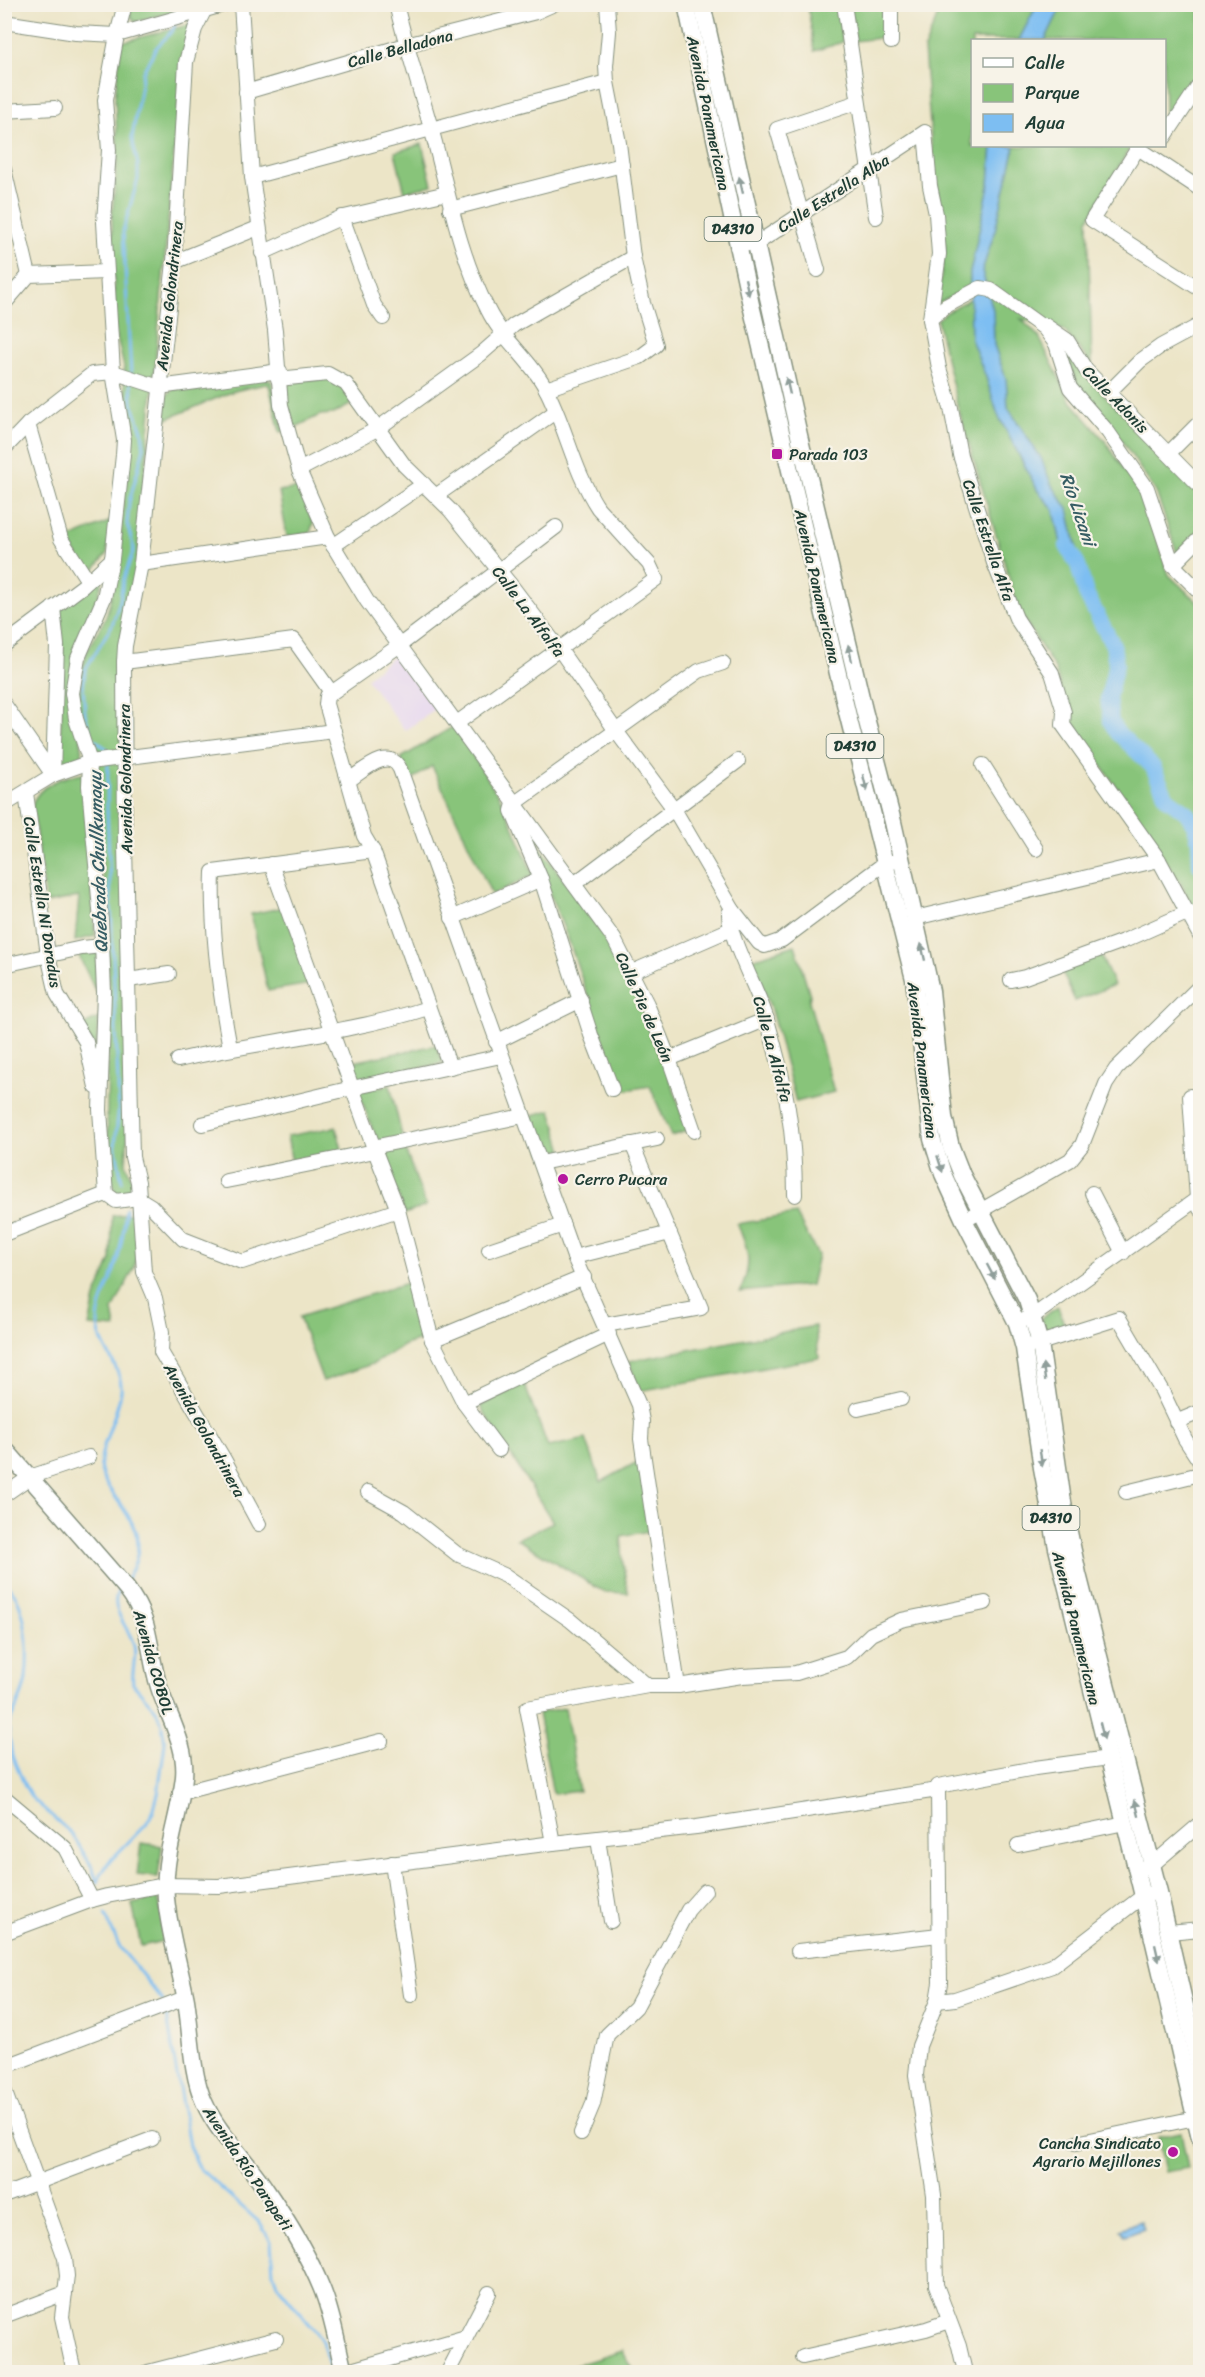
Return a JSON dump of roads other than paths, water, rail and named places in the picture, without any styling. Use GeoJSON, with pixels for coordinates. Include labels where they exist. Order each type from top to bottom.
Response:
{"type":"FeatureCollection","features":[{"type":"Feature","properties":{"kind":"main road","name":"Avenida Panamericana"},"geometry":{"type":"LineString","coordinates":[[686,4],[737,247],[848,717],[914,979],[932,1139],[943,1174],[964,1220],[1025,1320],[1032,1346],[1066,1520],[1151,1894],[1198,2117],[1200,2138]]}},
{"type":"Feature","properties":{"kind":"main road","name":"Avenida Panamericana"},"geometry":{"type":"LineString","coordinates":[[702,4],[754,242],[864,710],[902,859],[931,990],[944,1117],[951,1147],[980,1212],[1027,1300],[1025,1320]]}},
{"type":"Feature","properties":{"kind":"main road","name":"Avenida Panamericana"},"geometry":{"type":"LineString","coordinates":[[1032,1346],[1042,1468],[1057,1548],[1125,1823],[1144,1867]]}},
{"type":"Feature","properties":{"kind":"main road","name":"Avenida COBOL"},"geometry":{"type":"LineString","coordinates":[[4,1448],[123,1585],[143,1614],[157,1681],[179,1740],[184,1776],[164,1885]]}},
{"type":"Feature","properties":{"kind":"main road","name":"Avenida Río Parapeti"},"geometry":{"type":"LineString","coordinates":[[164,1885],[179,2000],[198,2086],[218,2126],[264,2186],[314,2271],[328,2305],[344,2373]]}},
{"type":"Feature","properties":{"kind":"main road","name":"Avenida Panamericana"},"geometry":{"type":"LineString","coordinates":[[1151,1894],[1169,1932],[1200,2070]]}},
{"type":"Feature","properties":{"kind":"street","name":"Avenida Golondrinera"},"geometry":{"type":"LineString","coordinates":[[107,760],[76,720],[72,693],[78,658],[104,598],[112,559],[124,440],[112,372],[104,222],[109,150],[105,114],[117,35],[125,4]]}},
{"type":"Feature","properties":{"kind":"street"},"geometry":{"type":"LineString","coordinates":[[4,22],[76,33],[117,35],[226,4]]}},
{"type":"Feature","properties":{"kind":"street","name":"Calle Pie de León"},"geometry":{"type":"LineString","coordinates":[[241,4],[252,177],[258,228],[279,375],[281,405],[298,470],[331,542],[367,601],[614,939],[632,972],[669,1059],[694,1131]]}},
{"type":"Feature","properties":{"kind":"street"},"geometry":{"type":"LineString","coordinates":[[396,4],[431,129],[450,209],[468,266],[489,314],[546,389],[574,462],[591,498],[649,564],[656,579],[457,723]]}},
{"type":"Feature","properties":{"kind":"street","name":"Calle Belladona"},"geometry":{"type":"LineString","coordinates":[[246,92],[406,45],[536,12],[554,4]]}},
{"type":"Feature","properties":{"kind":"street"},"geometry":{"type":"LineString","coordinates":[[546,389],[640,357],[656,345],[643,303],[633,257],[622,165],[606,66],[609,32],[607,4]]}},
{"type":"Feature","properties":{"kind":"street"},"geometry":{"type":"LineString","coordinates":[[844,4],[876,217]]}},
{"type":"Feature","properties":{"kind":"street"},"geometry":{"type":"LineString","coordinates":[[891,4],[891,42]]}},
{"type":"Feature","properties":{"kind":"street","name":"Avenida Golondrinera"},"geometry":{"type":"LineString","coordinates":[[204,11],[195,29],[186,62],[174,262],[141,564],[107,760],[128,980],[132,1157],[138,1182],[144,1272],[155,1298],[162,1332],[161,1352],[259,1524]]}},
{"type":"Feature","properties":{"kind":"street"},"geometry":{"type":"LineString","coordinates":[[252,177],[608,82]]}},
{"type":"Feature","properties":{"kind":"street"},"geometry":{"type":"LineString","coordinates":[[1166,135],[1200,84]]}},
{"type":"Feature","properties":{"kind":"street"},"geometry":{"type":"LineString","coordinates":[[818,270],[777,129],[858,102]]}},
{"type":"Feature","properties":{"kind":"street"},"geometry":{"type":"LineString","coordinates":[[4,111],[55,108]]}},
{"type":"Feature","properties":{"kind":"street","name":"Calle Estrella Alba"},"geometry":{"type":"LineString","coordinates":[[737,247],[762,240],[925,132]]}},
{"type":"Feature","properties":{"kind":"street","name":"Calle Estrella Alfa"},"geometry":{"type":"LineString","coordinates":[[925,132],[939,254],[930,318],[939,368],[951,408],[960,455],[994,563],[1017,618],[1052,673],[1064,712],[1063,725],[1159,860],[1200,936]]}},
{"type":"Feature","properties":{"kind":"street"},"geometry":{"type":"LineString","coordinates":[[1200,189],[1156,151],[1138,148],[1092,220],[1200,289]]}},
{"type":"Feature","properties":{"kind":"street"},"geometry":{"type":"LineString","coordinates":[[450,209],[622,165]]}},
{"type":"Feature","properties":{"kind":"street"},"geometry":{"type":"LineString","coordinates":[[4,169],[10,216],[29,274]]}},
{"type":"Feature","properties":{"kind":"street"},"geometry":{"type":"LineString","coordinates":[[262,253],[342,217],[447,193]]}},
{"type":"Feature","properties":{"kind":"street"},"geometry":{"type":"LineString","coordinates":[[342,217],[374,305],[383,318]]}},
{"type":"Feature","properties":{"kind":"street"},"geometry":{"type":"LineString","coordinates":[[174,262],[258,228]]}},
{"type":"Feature","properties":{"kind":"street"},"geometry":{"type":"LineString","coordinates":[[298,470],[377,429],[526,318],[633,257]]}},
{"type":"Feature","properties":{"kind":"street"},"geometry":{"type":"LineString","coordinates":[[4,304],[29,274],[106,272]]}},
{"type":"Feature","properties":{"kind":"street"},"geometry":{"type":"LineString","coordinates":[[930,318],[946,306],[980,288],[991,291],[1050,336],[1056,345],[1070,388],[1108,432],[1146,488],[1173,565],[1200,592]]}},
{"type":"Feature","properties":{"kind":"street","name":"Calle Adonis"},"geometry":{"type":"LineString","coordinates":[[1029,318],[1051,328],[1067,340],[1086,369],[1200,486]]}},
{"type":"Feature","properties":{"kind":"street"},"geometry":{"type":"LineString","coordinates":[[1109,392],[1140,361],[1161,346],[1200,325]]}},
{"type":"Feature","properties":{"kind":"street"},"geometry":{"type":"LineString","coordinates":[[4,449],[28,424],[92,374],[112,372],[159,387],[279,375]]}},
{"type":"Feature","properties":{"kind":"street","name":"Calle La Alfalfa"},"geometry":{"type":"LineString","coordinates":[[279,375],[328,374],[337,378],[353,393],[404,465],[437,495],[560,650],[674,809],[733,909],[759,943],[765,946],[782,940],[885,863]]}},
{"type":"Feature","properties":{"kind":"street"},"geometry":{"type":"LineString","coordinates":[[437,495],[555,412]]}},
{"type":"Feature","properties":{"kind":"street"},"geometry":{"type":"LineString","coordinates":[[1169,453],[1200,422]]}},
{"type":"Feature","properties":{"kind":"street"},"geometry":{"type":"LineString","coordinates":[[28,424],[61,539],[88,581]]}},
{"type":"Feature","properties":{"kind":"street"},"geometry":{"type":"LineString","coordinates":[[141,564],[331,542],[424,484]]}},
{"type":"Feature","properties":{"kind":"street"},"geometry":{"type":"LineString","coordinates":[[450,1067],[373,851],[364,836],[326,704],[327,696],[400,645],[556,527]]}},
{"type":"Feature","properties":{"kind":"street"},"geometry":{"type":"LineString","coordinates":[[1173,565],[1200,538]]}},
{"type":"Feature","properties":{"kind":"street"},"geometry":{"type":"LineString","coordinates":[[4,645],[88,581],[112,559]]}},
{"type":"Feature","properties":{"kind":"street"},"geometry":{"type":"LineString","coordinates":[[53,608],[57,645],[53,775]]}},
{"type":"Feature","properties":{"kind":"street"},"geometry":{"type":"LineString","coordinates":[[124,662],[294,640],[331,692]]}},
{"type":"Feature","properties":{"kind":"street"},"geometry":{"type":"LineString","coordinates":[[612,1089],[591,1035],[541,879],[512,811],[514,804],[699,671],[723,663]]}},
{"type":"Feature","properties":{"kind":"street"},"geometry":{"type":"LineString","coordinates":[[4,704],[53,775]]}},
{"type":"Feature","properties":{"kind":"street"},"geometry":{"type":"LineString","coordinates":[[4,805],[53,775],[107,760],[334,731]]}},
{"type":"Feature","properties":{"kind":"street"},"geometry":{"type":"LineString","coordinates":[[349,780],[383,758],[390,758],[397,762],[574,1257],[639,1405],[642,1421],[641,1439],[678,1686]]}},
{"type":"Feature","properties":{"kind":"street","name":"Avenida Golondrinera"},"geometry":{"type":"LineString","coordinates":[[100,1110],[104,992],[103,946],[89,786],[107,760]]}},
{"type":"Feature","properties":{"kind":"street"},"geometry":{"type":"LineString","coordinates":[[574,884],[738,761]]}},
{"type":"Feature","properties":{"kind":"street"},"geometry":{"type":"LineString","coordinates":[[983,765],[1036,849]]}},
{"type":"Feature","properties":{"kind":"street","name":"Calle Estrella Ni Doradus"},"geometry":{"type":"LineString","coordinates":[[26,793],[48,955],[57,994],[86,1042],[100,1110]]}},
{"type":"Feature","properties":{"kind":"street"},"geometry":{"type":"LineString","coordinates":[[876,826],[893,822]]}},
{"type":"Feature","properties":{"kind":"street"},"geometry":{"type":"LineString","coordinates":[[230,1048],[223,1013],[212,893],[213,872],[373,851]]}},
{"type":"Feature","properties":{"kind":"street"},"geometry":{"type":"LineString","coordinates":[[885,863],[902,859]]}},
{"type":"Feature","properties":{"kind":"street"},"geometry":{"type":"LineString","coordinates":[[915,918],[1159,860]]}},
{"type":"Feature","properties":{"kind":"street"},"geometry":{"type":"LineString","coordinates":[[271,864],[398,1210],[432,1340],[464,1403],[499,1450]]}},
{"type":"Feature","properties":{"kind":"street"},"geometry":{"type":"LineString","coordinates":[[452,918],[541,879]]}},
{"type":"Feature","properties":{"kind":"street","name":"Calle La Alfalfa"},"geometry":{"type":"LineString","coordinates":[[733,909],[729,913],[731,929],[767,1019],[789,1106],[795,1195]]}},
{"type":"Feature","properties":{"kind":"street"},"geometry":{"type":"LineString","coordinates":[[1011,980],[1126,940],[1188,912]]}},
{"type":"Feature","properties":{"kind":"street"},"geometry":{"type":"LineString","coordinates":[[632,972],[731,929]]}},
{"type":"Feature","properties":{"kind":"street"},"geometry":{"type":"LineString","coordinates":[[4,965],[103,946]]}},
{"type":"Feature","properties":{"kind":"street"},"geometry":{"type":"LineString","coordinates":[[128,980],[169,974]]}},
{"type":"Feature","properties":{"kind":"street"},"geometry":{"type":"LineString","coordinates":[[964,1220],[1070,1160],[1082,1144],[1106,1084],[1116,1068],[1200,986]]}},
{"type":"Feature","properties":{"kind":"street"},"geometry":{"type":"LineString","coordinates":[[496,1042],[581,1000]]}},
{"type":"Feature","properties":{"kind":"street"},"geometry":{"type":"LineString","coordinates":[[178,1060],[230,1048],[392,1020],[428,1008]]}},
{"type":"Feature","properties":{"kind":"street"},"geometry":{"type":"LineString","coordinates":[[669,1059],[767,1019]]}},
{"type":"Feature","properties":{"kind":"street"},"geometry":{"type":"LineString","coordinates":[[202,1124],[352,1088],[501,1056]]}},
{"type":"Feature","properties":{"kind":"street"},"geometry":{"type":"LineString","coordinates":[[1025,1320],[1199,1204],[1190,1096]]}},
{"type":"Feature","properties":{"kind":"street"},"geometry":{"type":"LineString","coordinates":[[100,1110],[106,1194]]}},
{"type":"Feature","properties":{"kind":"street"},"geometry":{"type":"LineString","coordinates":[[226,1181],[523,1116]]}},
{"type":"Feature","properties":{"kind":"street"},"geometry":{"type":"LineString","coordinates":[[541,1163],[657,1139]]}},
{"type":"Feature","properties":{"kind":"street"},"geometry":{"type":"LineString","coordinates":[[464,1403],[607,1329],[701,1308],[632,1144]]}},
{"type":"Feature","properties":{"kind":"street"},"geometry":{"type":"LineString","coordinates":[[1092,1193],[1123,1254]]}},
{"type":"Feature","properties":{"kind":"street"},"geometry":{"type":"LineString","coordinates":[[106,1194],[116,1201],[138,1198],[151,1206],[183,1239],[242,1262],[255,1260],[276,1249],[398,1210]]}},
{"type":"Feature","properties":{"kind":"street"},"geometry":{"type":"LineString","coordinates":[[4,1234],[106,1194]]}},
{"type":"Feature","properties":{"kind":"street"},"geometry":{"type":"LineString","coordinates":[[489,1250],[563,1225]]}},
{"type":"Feature","properties":{"kind":"street"},"geometry":{"type":"LineString","coordinates":[[574,1257],[670,1233]]}},
{"type":"Feature","properties":{"kind":"street"},"geometry":{"type":"LineString","coordinates":[[432,1340],[584,1277]]}},
{"type":"Feature","properties":{"kind":"street"},"geometry":{"type":"LineString","coordinates":[[1032,1346],[1119,1318],[1200,1462]]}},
{"type":"Feature","properties":{"kind":"street"},"geometry":{"type":"LineString","coordinates":[[858,1409],[901,1399]]}},
{"type":"Feature","properties":{"kind":"street"},"geometry":{"type":"LineString","coordinates":[[1176,1422],[1200,1412]]}},
{"type":"Feature","properties":{"kind":"street"},"geometry":{"type":"LineString","coordinates":[[4,1495],[30,1478],[88,1457]]}},
{"type":"Feature","properties":{"kind":"street"},"geometry":{"type":"LineString","coordinates":[[1126,1492],[1200,1474]]}},
{"type":"Feature","properties":{"kind":"street"},"geometry":{"type":"LineString","coordinates":[[368,1492],[404,1512],[457,1554],[506,1576],[570,1620],[648,1686]]}},
{"type":"Feature","properties":{"kind":"street"},"geometry":{"type":"LineString","coordinates":[[554,1843],[527,1708],[648,1686],[678,1686],[741,1676],[796,1673],[847,1657],[871,1634],[901,1620],[985,1603]]}},
{"type":"Feature","properties":{"kind":"street"},"geometry":{"type":"LineString","coordinates":[[180,1793],[381,1741]]}},
{"type":"Feature","properties":{"kind":"street"},"geometry":{"type":"LineString","coordinates":[[938,1786],[1035,1768],[1109,1758]]}},
{"type":"Feature","properties":{"kind":"street"},"geometry":{"type":"LineString","coordinates":[[4,1933],[92,1899],[164,1885],[219,1886],[696,1827],[938,1790],[940,1983],[937,2001],[919,2046],[916,2075],[934,2195],[936,2286],[959,2346],[965,2373]]}},
{"type":"Feature","properties":{"kind":"street"},"geometry":{"type":"LineString","coordinates":[[4,1797],[65,1848],[92,1899]]}},
{"type":"Feature","properties":{"kind":"street"},"geometry":{"type":"LineString","coordinates":[[1018,1845],[1125,1823]]}},
{"type":"Feature","properties":{"kind":"street"},"geometry":{"type":"LineString","coordinates":[[1144,1867],[1200,1824]]}},
{"type":"Feature","properties":{"kind":"street"},"geometry":{"type":"LineString","coordinates":[[598,1839],[611,1920]]}},
{"type":"Feature","properties":{"kind":"street"},"geometry":{"type":"LineString","coordinates":[[392,1863],[411,1995]]}},
{"type":"Feature","properties":{"kind":"street"},"geometry":{"type":"LineString","coordinates":[[581,2133],[593,2104],[607,2035],[636,2007],[688,1910],[705,1891]]}},
{"type":"Feature","properties":{"kind":"street"},"geometry":{"type":"LineString","coordinates":[[937,2001],[955,1999],[1052,1966],[1151,1894]]}},
{"type":"Feature","properties":{"kind":"street"},"geometry":{"type":"LineString","coordinates":[[1169,1932],[1200,1929]]}},
{"type":"Feature","properties":{"kind":"street"},"geometry":{"type":"LineString","coordinates":[[798,1951],[939,1935]]}},
{"type":"Feature","properties":{"kind":"street"},"geometry":{"type":"LineString","coordinates":[[4,2067],[179,2000]]}},
{"type":"Feature","properties":{"kind":"street"},"geometry":{"type":"LineString","coordinates":[[4,2090],[65,2258],[62,2317],[74,2373]]}},
{"type":"Feature","properties":{"kind":"street"},"geometry":{"type":"LineString","coordinates":[[1076,2143],[1198,2117]]}},
{"type":"Feature","properties":{"kind":"street"},"geometry":{"type":"LineString","coordinates":[[4,2195],[152,2139]]}},
{"type":"Feature","properties":{"kind":"street"},"geometry":{"type":"LineString","coordinates":[[4,2316],[65,2293]]}},
{"type":"Feature","properties":{"kind":"street"},"geometry":{"type":"LineString","coordinates":[[448,2373],[489,2293]]}},
{"type":"Feature","properties":{"kind":"street"},"geometry":{"type":"LineString","coordinates":[[803,2357],[926,2329],[949,2320]]}},
{"type":"Feature","properties":{"kind":"street"},"geometry":{"type":"LineString","coordinates":[[344,2373],[466,2337]]}},
{"type":"Feature","properties":{"kind":"street"},"geometry":{"type":"LineString","coordinates":[[148,2373],[276,2339]]}},
{"type":"Feature","properties":{"kind":"water"},"geometry":{"type":"Polygon","coordinates":[[[1037,5],[1062,5],[1045,39],[1020,39],[1037,5]]]}},
{"type":"Feature","properties":{"kind":"water","name":"Río Licani"},"geometry":{"type":"Polygon","coordinates":[[[992,147],[1015,147],[994,234],[982,271],[993,310],[994,345],[1006,379],[1008,408],[1041,458],[1051,484],[1068,509],[1080,563],[1075,571],[1061,543],[1054,510],[1038,491],[998,415],[971,339],[970,273],[989,186],[992,147]]]}},
{"type":"Feature","properties":{"kind":"water"},"geometry":{"type":"Polygon","coordinates":[[[1141,2221],[1144,2229],[1125,2236],[1121,2229],[1141,2221]]]}},
{"type":"Feature","properties":{"kind":"waterway","name":"Quebrada Chullkumayu"},"geometry":{"type":"LineString","coordinates":[[178,14],[181,4]]}},
{"type":"Feature","properties":{"kind":"waterway","name":"Quebrada Chullkumayu"},"geometry":{"type":"LineString","coordinates":[[131,374],[123,231],[138,179],[138,165],[132,138],[143,72],[156,48],[173,30],[175,23]]}},
{"type":"Feature","properties":{"kind":"waterway","name":"Quebrada Chullkumayu"},"geometry":{"type":"LineString","coordinates":[[108,756],[107,749],[91,737],[85,714],[83,688],[85,670],[112,625],[134,549],[127,524],[129,502],[144,448],[142,431],[132,403],[131,381]]}},
{"type":"Feature","properties":{"kind":"waterway","name":"Río Licani"},"geometry":{"type":"LineString","coordinates":[[1067,546],[1078,565],[1086,594],[1113,645],[1116,664],[1108,698],[1111,722],[1117,732],[1153,767],[1167,798],[1186,812],[1195,826],[1199,842],[1200,865]]}},
{"type":"Feature","properties":{"kind":"waterway","name":"Quebrada Chullkumayu"},"geometry":{"type":"LineString","coordinates":[[108,763],[107,809],[119,1107],[115,1145],[122,1181]]}},
{"type":"Feature","properties":{"kind":"waterway","name":"Quebrada Chullkumayu"},"geometry":{"type":"LineString","coordinates":[[126,1209],[119,1255],[101,1303],[98,1323],[102,1341],[119,1374],[121,1383],[119,1400],[102,1453],[101,1470],[109,1489],[130,1518],[137,1538],[137,1558],[126,1580]]}},
{"type":"Feature","properties":{"kind":"waterway"},"geometry":{"type":"LineString","coordinates":[[4,1583],[12,1590],[18,1601],[27,1641],[25,1684],[8,1726]]}},
{"type":"Feature","properties":{"kind":"waterway","name":"Quebrada Chullkumayu"},"geometry":{"type":"LineString","coordinates":[[97,1882],[108,1863],[146,1824],[153,1812],[158,1794],[165,1743],[162,1725],[156,1710],[133,1684],[134,1646],[117,1610],[116,1595],[120,1588]]}},
{"type":"Feature","properties":{"kind":"waterway"},"geometry":{"type":"LineString","coordinates":[[4,1720],[8,1726],[12,1756],[25,1786],[32,1798],[72,1834],[92,1867],[97,1882]]}},
{"type":"Feature","properties":{"kind":"waterway"},"geometry":{"type":"LineString","coordinates":[[105,1914],[119,1946],[163,2001]]}},
{"type":"Feature","properties":{"kind":"waterway"},"geometry":{"type":"LineString","coordinates":[[166,2010],[189,2146],[200,2169],[259,2222],[271,2241],[273,2273],[277,2284],[322,2341],[331,2372]]}},
{"type":"Feature","properties":{"kind":"place","name":"Parada 103"},"geometry":{"type":"Point","coordinates":[777,454]}},
{"type":"Feature","properties":{"kind":"place","name":"Cerro Pucara"},"geometry":{"type":"Point","coordinates":[563,1179]}},
{"type":"Feature","properties":{"kind":"place","name":"Cancha Sindicato Agrario Mejillones"},"geometry":{"type":"Point","coordinates":[1173,2152]}}]}
